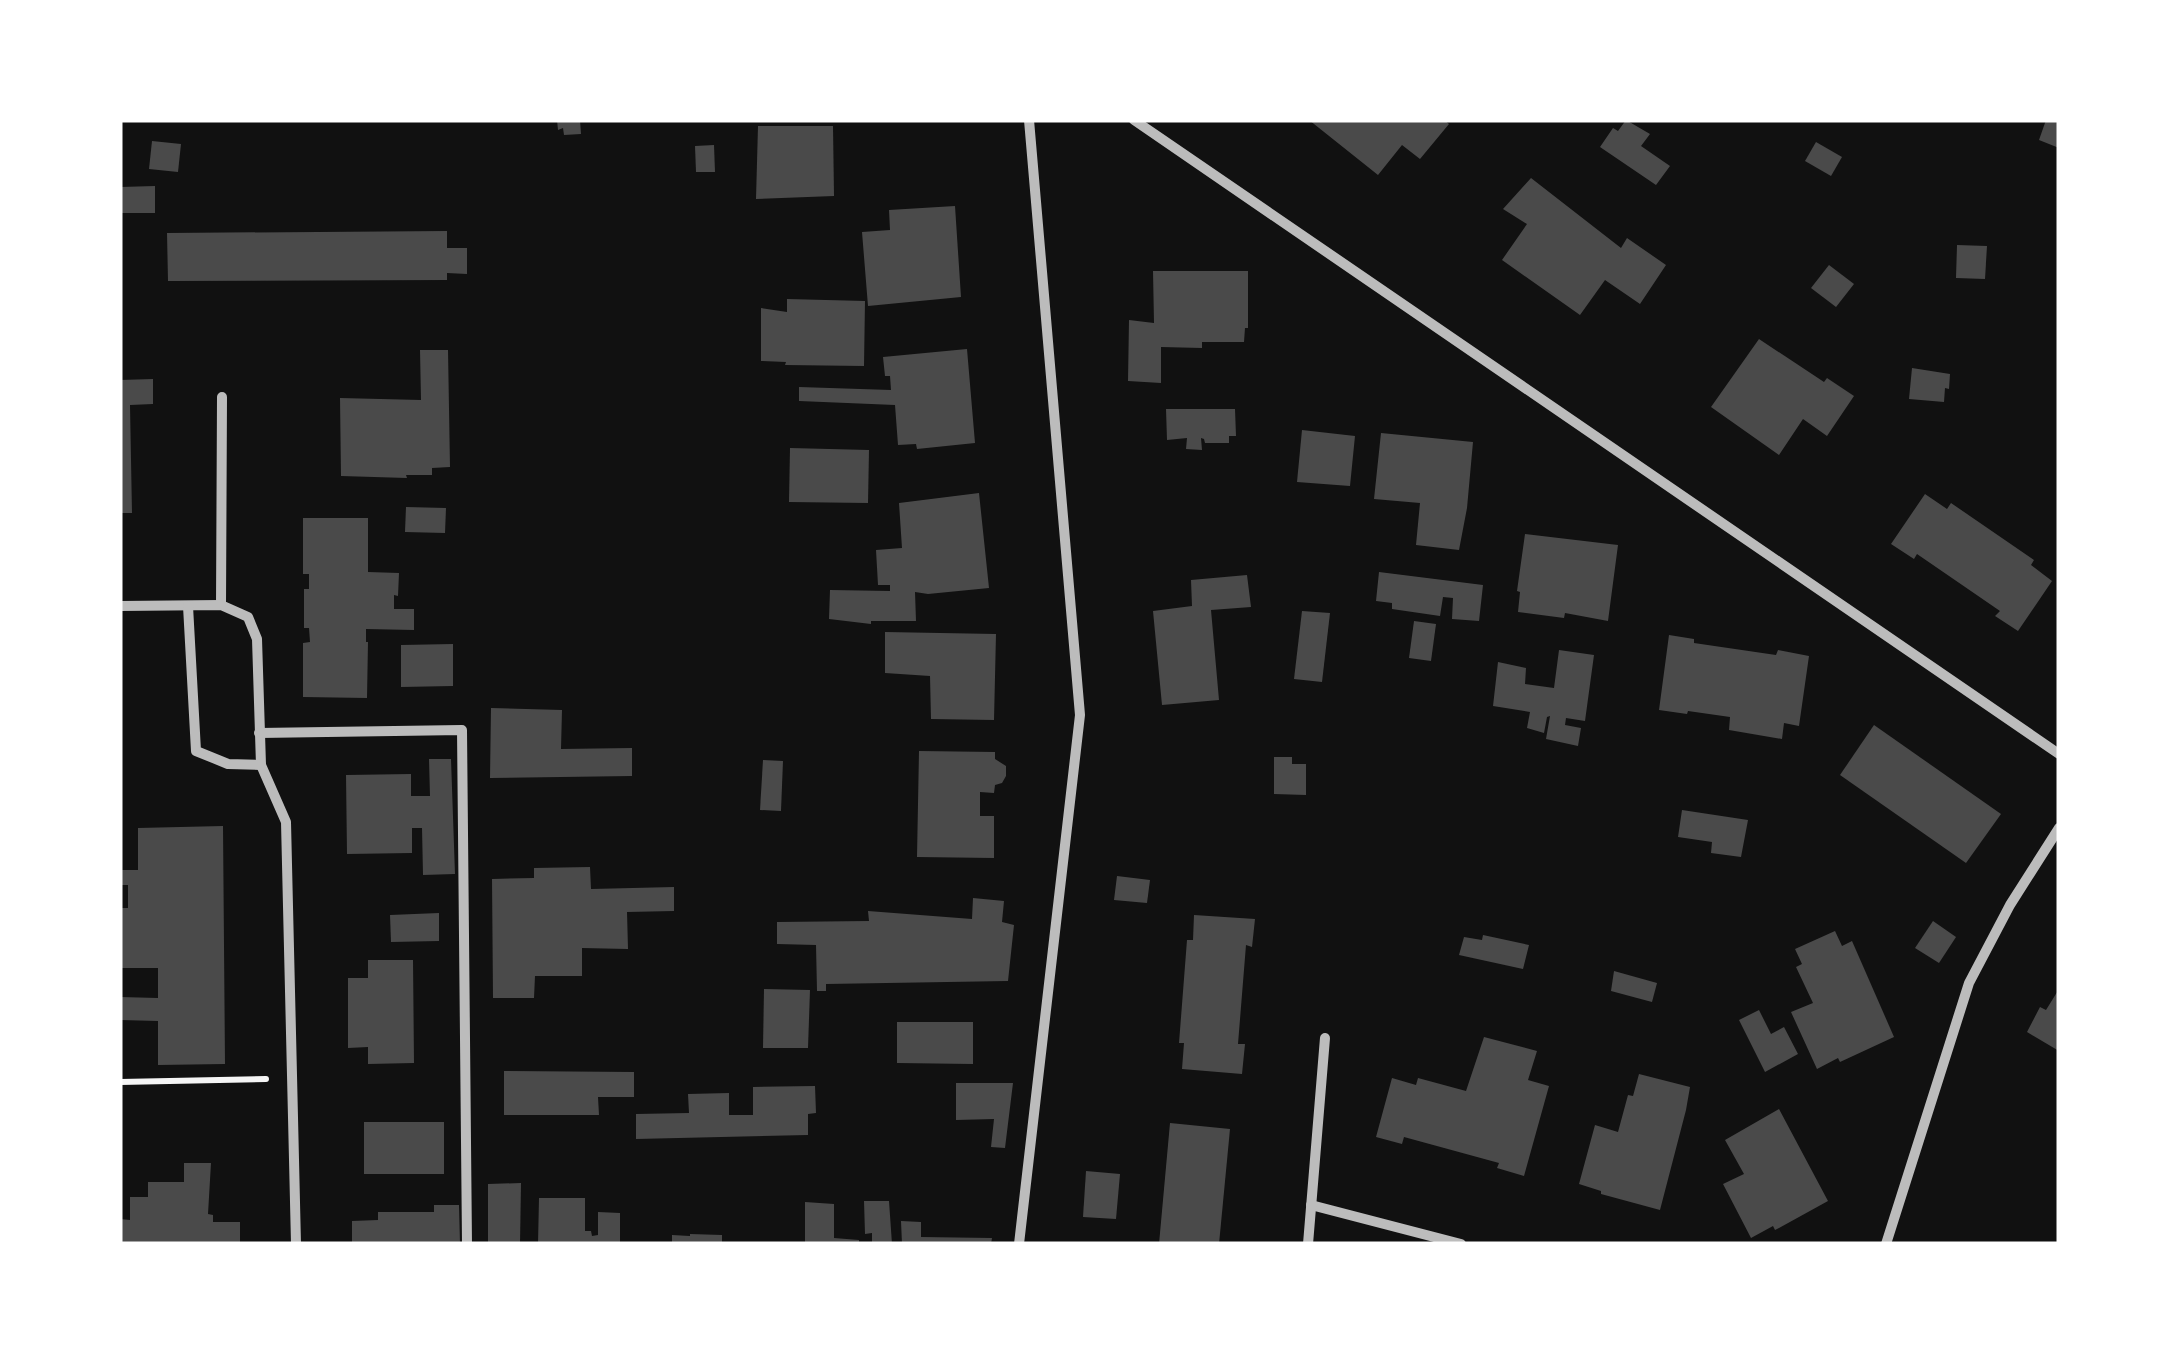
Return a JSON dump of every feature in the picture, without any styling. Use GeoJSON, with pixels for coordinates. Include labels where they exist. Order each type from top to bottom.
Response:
{"type":"FeatureCollection","features":[{"type":"Feature","properties":{"kind":"street"},"geometry":{"type":"LineString","coordinates":[[1019,1244],[1080,716],[1029,120]]}},
{"type":"Feature","properties":{"kind":"street"},"geometry":{"type":"LineString","coordinates":[[1134,120],[2059,754]]}},
{"type":"Feature","properties":{"kind":"street"},"geometry":{"type":"LineString","coordinates":[[220,605],[222,397]]}},
{"type":"Feature","properties":{"kind":"street"},"geometry":{"type":"LineString","coordinates":[[120,606],[220,605],[248,617],[257,639],[260,765],[286,822],[296,1244]]}},
{"type":"Feature","properties":{"kind":"street"},"geometry":{"type":"LineString","coordinates":[[188,606],[196,751],[228,764],[260,765]]}},
{"type":"Feature","properties":{"kind":"street"},"geometry":{"type":"LineString","coordinates":[[260,733],[462,730],[467,1244]]}},
{"type":"Feature","properties":{"kind":"street"},"geometry":{"type":"LineString","coordinates":[[1886,1244],[1969,983],[2010,905],[2059,828]]}},
{"type":"Feature","properties":{"kind":"street"},"geometry":{"type":"LineString","coordinates":[[1308,1244],[1326,1038]]}},
{"type":"Feature","properties":{"kind":"street"},"geometry":{"type":"LineString","coordinates":[[1311,1205],[1462,1244]]}},
{"type":"Feature","properties":{"kind":"path"},"geometry":{"type":"LineString","coordinates":[[120,1082],[292,1079]]}},
{"type":"Feature","properties":{"kind":"building"},"geometry":{"type":"Polygon","coordinates":[[[557,120],[580,120],[581,134],[564,135],[563,128],[558,130],[557,120]]]}},
{"type":"Feature","properties":{"kind":"building"},"geometry":{"type":"Polygon","coordinates":[[[1309,120],[1444,120],[1449,124],[1420,159],[1402,145],[1378,175],[1309,120]]]}},
{"type":"Feature","properties":{"kind":"building"},"geometry":{"type":"Polygon","coordinates":[[[1626,120],[1650,134],[1641,146],[1670,166],[1656,185],[1600,147],[1613,128],[1618,131],[1626,120]]]}},
{"type":"Feature","properties":{"kind":"building"},"geometry":{"type":"Polygon","coordinates":[[[2046,120],[2059,120],[2059,148],[2039,140],[2046,120]]]}},
{"type":"Feature","properties":{"kind":"building"},"geometry":{"type":"Polygon","coordinates":[[[758,126],[833,126],[834,196],[756,199],[758,126]]]}},
{"type":"Feature","properties":{"kind":"building"},"geometry":{"type":"Polygon","coordinates":[[[152,141],[181,144],[178,172],[149,169],[152,141]]]}},
{"type":"Feature","properties":{"kind":"building"},"geometry":{"type":"Polygon","coordinates":[[[1816,142],[1842,157],[1831,176],[1805,161],[1816,142]]]}},
{"type":"Feature","properties":{"kind":"building"},"geometry":{"type":"Polygon","coordinates":[[[714,145],[715,172],[696,172],[695,146],[714,145]]]}},
{"type":"Feature","properties":{"kind":"building"},"geometry":{"type":"Polygon","coordinates":[[[1531,178],[1621,248],[1627,238],[1666,265],[1640,304],[1605,280],[1580,315],[1502,260],[1527,224],[1503,209],[1531,178]]]}},
{"type":"Feature","properties":{"kind":"building"},"geometry":{"type":"Polygon","coordinates":[[[155,186],[155,213],[120,213],[120,187],[155,186]]]}},
{"type":"Feature","properties":{"kind":"building"},"geometry":{"type":"Polygon","coordinates":[[[955,206],[961,297],[868,306],[862,232],[890,230],[889,210],[955,206]]]}},
{"type":"Feature","properties":{"kind":"building"},"geometry":{"type":"Polygon","coordinates":[[[447,231],[447,248],[467,248],[467,274],[447,273],[447,280],[168,281],[167,233],[447,231]]]}},
{"type":"Feature","properties":{"kind":"building"},"geometry":{"type":"Polygon","coordinates":[[[1957,245],[1987,246],[1985,279],[1956,278],[1957,245]]]}},
{"type":"Feature","properties":{"kind":"building"},"geometry":{"type":"Polygon","coordinates":[[[1829,265],[1854,284],[1836,307],[1811,288],[1829,265]]]}},
{"type":"Feature","properties":{"kind":"building"},"geometry":{"type":"Polygon","coordinates":[[[1153,271],[1248,271],[1248,328],[1244,342],[1202,342],[1202,348],[1161,347],[1161,383],[1128,381],[1129,320],[1154,323],[1153,271]]]}},
{"type":"Feature","properties":{"kind":"building"},"geometry":{"type":"Polygon","coordinates":[[[787,299],[865,301],[864,366],[761,361],[761,308],[787,312],[787,299]]]}},
{"type":"Feature","properties":{"kind":"building"},"geometry":{"type":"Polygon","coordinates":[[[1759,339],[1824,382],[1827,378],[1854,396],[1827,436],[1803,419],[1779,455],[1711,407],[1759,339]]]}},
{"type":"Feature","properties":{"kind":"building"},"geometry":{"type":"Polygon","coordinates":[[[967,349],[975,443],[917,449],[916,444],[898,445],[895,405],[799,401],[799,387],[891,390],[883,357],[967,349]]]}},
{"type":"Feature","properties":{"kind":"building"},"geometry":{"type":"Polygon","coordinates":[[[420,350],[448,350],[450,467],[432,468],[432,475],[406,475],[407,478],[341,476],[340,398],[421,400],[420,350]]]}},
{"type":"Feature","properties":{"kind":"building"},"geometry":{"type":"Polygon","coordinates":[[[1912,368],[1950,374],[1944,402],[1909,399],[1912,368]]]}},
{"type":"Feature","properties":{"kind":"building"},"geometry":{"type":"Polygon","coordinates":[[[153,379],[153,404],[130,405],[132,513],[120,513],[120,380],[153,379]]]}},
{"type":"Feature","properties":{"kind":"building"},"geometry":{"type":"Polygon","coordinates":[[[1166,409],[1235,409],[1236,436],[1229,436],[1229,443],[1205,443],[1201,438],[1202,450],[1186,449],[1187,438],[1167,440],[1166,409]]]}},
{"type":"Feature","properties":{"kind":"building"},"geometry":{"type":"Polygon","coordinates":[[[1302,430],[1355,436],[1350,486],[1297,482],[1302,430]]]}},
{"type":"Feature","properties":{"kind":"building"},"geometry":{"type":"Polygon","coordinates":[[[1381,433],[1473,442],[1459,550],[1416,545],[1420,503],[1374,499],[1381,433]]]}},
{"type":"Feature","properties":{"kind":"building"},"geometry":{"type":"Polygon","coordinates":[[[790,448],[869,450],[868,503],[789,502],[790,448]]]}},
{"type":"Feature","properties":{"kind":"building"},"geometry":{"type":"Polygon","coordinates":[[[979,493],[989,588],[915,592],[916,621],[871,624],[829,619],[830,590],[890,591],[890,585],[878,585],[876,550],[902,548],[899,503],[979,493]]]}},
{"type":"Feature","properties":{"kind":"building"},"geometry":{"type":"Polygon","coordinates":[[[1925,494],[1947,509],[1951,503],[2034,560],[2031,565],[2052,581],[2018,631],[1995,616],[2000,611],[1917,554],[1914,559],[1891,544],[1925,494]]]}},
{"type":"Feature","properties":{"kind":"building"},"geometry":{"type":"Polygon","coordinates":[[[406,507],[446,508],[445,533],[405,532],[406,507]]]}},
{"type":"Feature","properties":{"kind":"building"},"geometry":{"type":"Polygon","coordinates":[[[303,518],[368,518],[368,572],[399,573],[394,609],[414,609],[414,630],[366,629],[367,698],[303,697],[303,643],[310,642],[309,628],[304,628],[304,589],[309,589],[309,574],[303,574],[303,518]]]}},
{"type":"Feature","properties":{"kind":"building"},"geometry":{"type":"Polygon","coordinates":[[[1525,534],[1618,545],[1608,621],[1565,613],[1564,618],[1518,612],[1525,534]]]}},
{"type":"Feature","properties":{"kind":"building"},"geometry":{"type":"Polygon","coordinates":[[[1379,572],[1483,585],[1479,621],[1452,619],[1453,598],[1443,597],[1440,616],[1392,609],[1392,603],[1376,601],[1379,572]]]}},
{"type":"Feature","properties":{"kind":"building"},"geometry":{"type":"Polygon","coordinates":[[[1247,575],[1251,607],[1211,610],[1219,700],[1162,705],[1153,611],[1192,606],[1191,580],[1247,575]]]}},
{"type":"Feature","properties":{"kind":"building"},"geometry":{"type":"Polygon","coordinates":[[[1302,611],[1330,613],[1322,682],[1294,679],[1302,611]]]}},
{"type":"Feature","properties":{"kind":"building"},"geometry":{"type":"Polygon","coordinates":[[[1414,621],[1436,624],[1431,661],[1409,658],[1414,621]]]}},
{"type":"Feature","properties":{"kind":"building"},"geometry":{"type":"Polygon","coordinates":[[[885,632],[996,634],[994,720],[931,719],[930,676],[885,673],[885,632]]]}},
{"type":"Feature","properties":{"kind":"building"},"geometry":{"type":"Polygon","coordinates":[[[1669,635],[1694,639],[1694,643],[1809,656],[1799,726],[1784,723],[1782,739],[1729,730],[1730,717],[1659,710],[1669,635]]]}},
{"type":"Feature","properties":{"kind":"building"},"geometry":{"type":"Polygon","coordinates":[[[453,644],[453,686],[401,687],[401,645],[453,644]]]}},
{"type":"Feature","properties":{"kind":"building"},"geometry":{"type":"Polygon","coordinates":[[[1559,650],[1594,655],[1585,721],[1566,718],[1565,725],[1581,728],[1578,746],[1546,739],[1550,716],[1544,733],[1527,728],[1530,712],[1493,706],[1498,662],[1526,668],[1525,684],[1554,688],[1559,650]]]}},
{"type":"Feature","properties":{"kind":"building"},"geometry":{"type":"Polygon","coordinates":[[[491,708],[562,710],[561,749],[632,748],[632,776],[490,778],[491,708]]]}},
{"type":"Feature","properties":{"kind":"building"},"geometry":{"type":"Polygon","coordinates":[[[1874,725],[2001,814],[1966,863],[1840,775],[1874,725]]]}},
{"type":"Feature","properties":{"kind":"building"},"geometry":{"type":"Polygon","coordinates":[[[919,751],[995,752],[995,759],[1006,766],[1006,776],[995,785],[994,793],[980,792],[980,816],[994,816],[994,858],[917,857],[919,751]]]}},
{"type":"Feature","properties":{"kind":"building"},"geometry":{"type":"Polygon","coordinates":[[[1274,757],[1292,757],[1292,764],[1306,764],[1306,795],[1274,794],[1274,757]]]}},
{"type":"Feature","properties":{"kind":"building"},"geometry":{"type":"Polygon","coordinates":[[[429,759],[451,759],[455,874],[423,875],[422,828],[412,828],[412,853],[347,854],[346,775],[411,774],[411,796],[430,796],[429,759]]]}},
{"type":"Feature","properties":{"kind":"building"},"geometry":{"type":"Polygon","coordinates":[[[763,760],[783,761],[781,811],[760,810],[763,760]]]}},
{"type":"Feature","properties":{"kind":"building"},"geometry":{"type":"Polygon","coordinates":[[[1682,810],[1748,820],[1741,857],[1711,853],[1712,842],[1678,837],[1682,810]]]}},
{"type":"Feature","properties":{"kind":"building"},"geometry":{"type":"Polygon","coordinates":[[[223,826],[225,1064],[158,1065],[158,1021],[120,1020],[120,997],[158,998],[158,968],[120,968],[120,908],[128,908],[128,885],[120,885],[120,870],[138,870],[138,828],[223,826]]]}},
{"type":"Feature","properties":{"kind":"building"},"geometry":{"type":"Polygon","coordinates":[[[590,867],[591,889],[674,887],[674,911],[627,912],[628,949],[582,948],[582,976],[535,976],[534,998],[493,998],[492,879],[534,878],[534,868],[590,867]]]}},
{"type":"Feature","properties":{"kind":"building"},"geometry":{"type":"Polygon","coordinates":[[[1117,876],[1150,880],[1147,903],[1114,900],[1117,876]]]}},
{"type":"Feature","properties":{"kind":"building"},"geometry":{"type":"Polygon","coordinates":[[[973,898],[1004,901],[1002,922],[1014,925],[1008,981],[826,984],[826,991],[817,991],[816,945],[777,944],[777,922],[869,921],[868,911],[972,919],[973,898]]]}},
{"type":"Feature","properties":{"kind":"building"},"geometry":{"type":"Polygon","coordinates":[[[439,913],[439,941],[391,942],[390,915],[439,913]]]}},
{"type":"Feature","properties":{"kind":"building"},"geometry":{"type":"Polygon","coordinates":[[[1194,915],[1255,919],[1252,947],[1246,945],[1238,1044],[1245,1044],[1242,1074],[1182,1069],[1184,1043],[1179,1043],[1187,940],[1193,940],[1194,915]]]}},
{"type":"Feature","properties":{"kind":"building"},"geometry":{"type":"Polygon","coordinates":[[[1933,921],[1956,937],[1939,963],[1915,948],[1933,921]]]}},
{"type":"Feature","properties":{"kind":"building"},"geometry":{"type":"Polygon","coordinates":[[[1835,931],[1842,946],[1852,941],[1894,1037],[1817,1069],[1791,1012],[1813,1003],[1796,967],[1802,964],[1795,949],[1835,931]]]}},
{"type":"Feature","properties":{"kind":"building"},"geometry":{"type":"Polygon","coordinates":[[[1483,935],[1529,945],[1523,969],[1459,955],[1464,937],[1482,940],[1483,935]]]}},
{"type":"Feature","properties":{"kind":"building"},"geometry":{"type":"Polygon","coordinates":[[[368,960],[413,960],[414,1063],[368,1064],[368,1047],[348,1048],[348,978],[368,978],[368,960]]]}},
{"type":"Feature","properties":{"kind":"building"},"geometry":{"type":"Polygon","coordinates":[[[1614,971],[1657,983],[1652,1002],[1611,991],[1614,971]]]}},
{"type":"Feature","properties":{"kind":"building"},"geometry":{"type":"Polygon","coordinates":[[[764,989],[810,990],[808,1048],[763,1048],[764,989]]]}},
{"type":"Feature","properties":{"kind":"building"},"geometry":{"type":"Polygon","coordinates":[[[2059,989],[2059,1051],[2027,1032],[2040,1007],[2046,1010],[2059,989]]]}},
{"type":"Feature","properties":{"kind":"building"},"geometry":{"type":"Polygon","coordinates":[[[1759,1010],[1771,1034],[1784,1027],[1798,1054],[1765,1072],[1739,1020],[1759,1010]]]}},
{"type":"Feature","properties":{"kind":"building"},"geometry":{"type":"Polygon","coordinates":[[[897,1022],[973,1022],[973,1064],[897,1063],[897,1022]]]}},
{"type":"Feature","properties":{"kind":"building"},"geometry":{"type":"Polygon","coordinates":[[[1484,1037],[1537,1051],[1528,1080],[1549,1086],[1524,1176],[1497,1168],[1499,1163],[1404,1137],[1402,1144],[1376,1137],[1392,1078],[1416,1085],[1418,1078],[1466,1091],[1484,1037]]]}},
{"type":"Feature","properties":{"kind":"building"},"geometry":{"type":"Polygon","coordinates":[[[504,1071],[634,1072],[634,1097],[598,1097],[599,1115],[504,1115],[504,1071]]]}},
{"type":"Feature","properties":{"kind":"building"},"geometry":{"type":"Polygon","coordinates":[[[1639,1074],[1690,1087],[1660,1210],[1579,1184],[1595,1125],[1618,1132],[1628,1095],[1633,1096],[1639,1074]]]}},
{"type":"Feature","properties":{"kind":"building"},"geometry":{"type":"Polygon","coordinates":[[[956,1083],[1013,1083],[1005,1148],[991,1147],[994,1119],[956,1120],[956,1083]]]}},
{"type":"Feature","properties":{"kind":"building"},"geometry":{"type":"Polygon","coordinates":[[[815,1086],[816,1113],[808,1114],[808,1135],[636,1139],[636,1114],[689,1113],[688,1094],[729,1093],[729,1115],[753,1115],[753,1087],[815,1086]]]}},
{"type":"Feature","properties":{"kind":"building"},"geometry":{"type":"Polygon","coordinates":[[[1779,1109],[1828,1201],[1775,1230],[1773,1226],[1751,1238],[1723,1184],[1744,1174],[1725,1140],[1779,1109]]]}},
{"type":"Feature","properties":{"kind":"building"},"geometry":{"type":"Polygon","coordinates":[[[364,1122],[444,1122],[444,1174],[364,1174],[364,1122]]]}},
{"type":"Feature","properties":{"kind":"building"},"geometry":{"type":"Polygon","coordinates":[[[1170,1123],[1230,1129],[1219,1244],[1159,1244],[1170,1123]]]}},
{"type":"Feature","properties":{"kind":"building"},"geometry":{"type":"Polygon","coordinates":[[[184,1163],[211,1163],[208,1214],[213,1215],[213,1222],[240,1222],[240,1244],[120,1244],[120,1219],[130,1220],[130,1197],[148,1197],[148,1182],[184,1182],[184,1163]]]}},
{"type":"Feature","properties":{"kind":"building"},"geometry":{"type":"Polygon","coordinates":[[[1086,1171],[1120,1174],[1116,1219],[1083,1217],[1086,1171]]]}},
{"type":"Feature","properties":{"kind":"building"},"geometry":{"type":"Polygon","coordinates":[[[521,1183],[520,1244],[488,1244],[488,1184],[521,1183]]]}},
{"type":"Feature","properties":{"kind":"building"},"geometry":{"type":"Polygon","coordinates":[[[539,1198],[585,1198],[585,1231],[591,1231],[592,1236],[598,1235],[598,1212],[620,1213],[620,1244],[538,1244],[539,1198]]]}},
{"type":"Feature","properties":{"kind":"building"},"geometry":{"type":"Polygon","coordinates":[[[864,1201],[889,1201],[892,1244],[872,1244],[872,1233],[865,1234],[864,1201]]]}},
{"type":"Feature","properties":{"kind":"building"},"geometry":{"type":"Polygon","coordinates":[[[805,1202],[834,1204],[834,1238],[859,1240],[859,1244],[805,1244],[805,1202]]]}},
{"type":"Feature","properties":{"kind":"building"},"geometry":{"type":"Polygon","coordinates":[[[434,1205],[459,1205],[460,1244],[352,1244],[352,1221],[378,1220],[378,1212],[434,1212],[434,1205]]]}},
{"type":"Feature","properties":{"kind":"building"},"geometry":{"type":"Polygon","coordinates":[[[901,1221],[921,1222],[921,1237],[992,1238],[991,1244],[902,1244],[901,1221]]]}},
{"type":"Feature","properties":{"kind":"building"},"geometry":{"type":"Polygon","coordinates":[[[672,1235],[722,1235],[722,1244],[672,1244],[672,1235]]]}}]}
